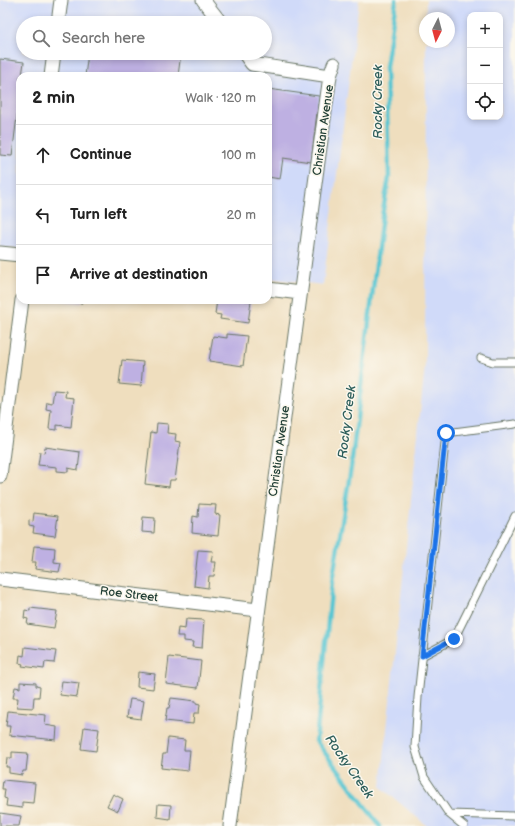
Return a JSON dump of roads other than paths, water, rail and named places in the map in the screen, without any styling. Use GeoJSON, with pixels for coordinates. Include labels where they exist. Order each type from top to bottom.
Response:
{"type":"FeatureCollection","features":[{"type":"Feature","properties":{"kind":"street"},"geometry":{"type":"LineString","coordinates":[[59,16],[61,0]]}},
{"type":"Feature","properties":{"kind":"street"},"geometry":{"type":"LineString","coordinates":[[203,0],[216,16]]}},
{"type":"Feature","properties":{"kind":"street"},"geometry":{"type":"LineString","coordinates":[[52,72],[53,60]]}},
{"type":"Feature","properties":{"kind":"street","name":"Christian Avenue"},"geometry":{"type":"LineString","coordinates":[[230,826],[300,293],[332,70],[252,64],[249,60]]}},
{"type":"Feature","properties":{"kind":"street"},"geometry":{"type":"LineString","coordinates":[[0,253],[16,255]]}},
{"type":"Feature","properties":{"kind":"street"},"geometry":{"type":"LineString","coordinates":[[272,290],[300,293]]}},
{"type":"Feature","properties":{"kind":"street"},"geometry":{"type":"LineString","coordinates":[[0,476],[22,304]]}},
{"type":"Feature","properties":{"kind":"street","name":"Roe Street"},"geometry":{"type":"LineString","coordinates":[[0,579],[258,610]]}},
{"type":"Feature","properties":{"kind":"lane"},"geometry":{"type":"LineString","coordinates":[[481,358],[493,362],[515,362]]}},
{"type":"Feature","properties":{"kind":"lane"},"geometry":{"type":"LineString","coordinates":[[464,826],[449,814],[424,777],[415,747],[422,656],[446,433],[515,424]]}},
{"type":"Feature","properties":{"kind":"lane"},"geometry":{"type":"LineString","coordinates":[[422,656],[454,639],[515,516]]}},
{"type":"Feature","properties":{"kind":"lane"},"geometry":{"type":"LineString","coordinates":[[449,814],[515,816]]}},
{"type":"Feature","properties":{"kind":"waterway","name":"Rocky Creek"},"geometry":{"type":"LineString","coordinates":[[380,826],[316,741],[332,582],[351,468],[382,216],[389,178],[386,67],[396,0]]}}]}
